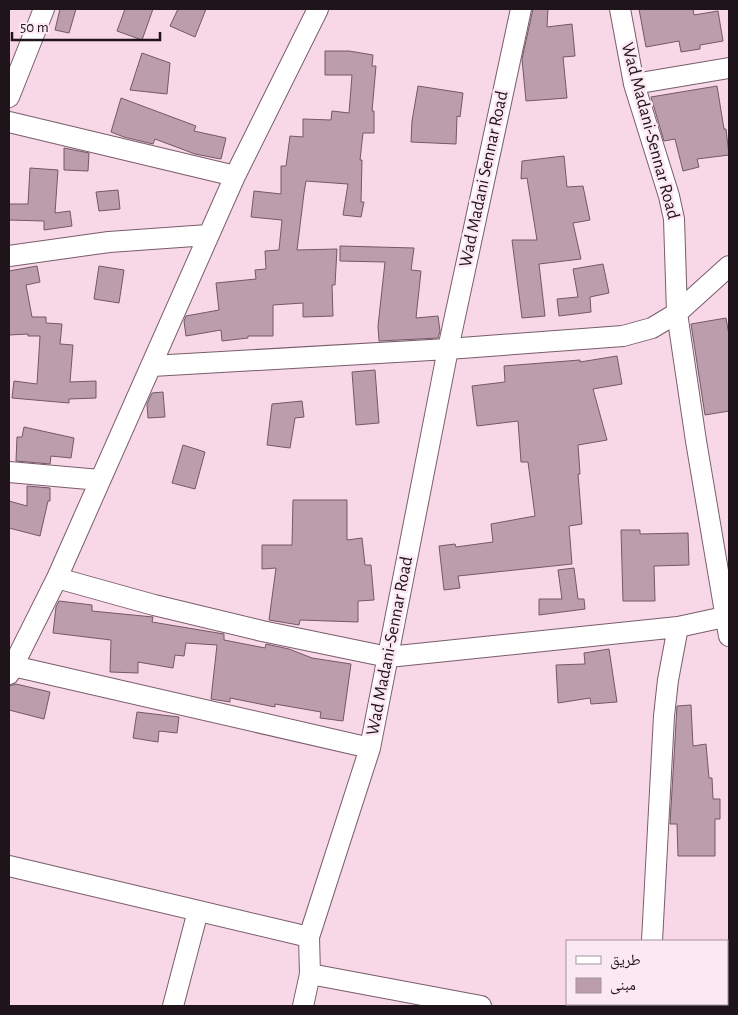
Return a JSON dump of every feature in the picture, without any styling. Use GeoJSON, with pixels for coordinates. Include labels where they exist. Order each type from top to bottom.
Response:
{"type":"FeatureCollection","features":[{"type":"Feature","properties":{"kind":"street"},"geometry":{"type":"LineString","coordinates":[[9,97],[44,9]]}},
{"type":"Feature","properties":{"kind":"street"},"geometry":{"type":"LineString","coordinates":[[318,9],[235,176],[57,578],[11,670],[370,748]]}},
{"type":"Feature","properties":{"kind":"street","name":"Wad Madani Sennar Road"},"geometry":{"type":"LineString","coordinates":[[448,349],[521,9]]}},
{"type":"Feature","properties":{"kind":"street","name":"Wad Madani-Sennar Road"},"geometry":{"type":"LineString","coordinates":[[620,9],[634,84],[669,196],[674,219],[677,313],[728,623]]}},
{"type":"Feature","properties":{"kind":"street"},"geometry":{"type":"LineString","coordinates":[[634,84],[729,68]]}},
{"type":"Feature","properties":{"kind":"street"},"geometry":{"type":"LineString","coordinates":[[9,122],[235,176]]}},
{"type":"Feature","properties":{"kind":"street"},"geometry":{"type":"LineString","coordinates":[[9,256],[109,242],[208,235]]}},
{"type":"Feature","properties":{"kind":"street"},"geometry":{"type":"LineString","coordinates":[[152,366],[448,349],[623,336],[652,328],[677,313],[729,266]]}},
{"type":"Feature","properties":{"kind":"street","name":"Wad Madani-Sennar Road"},"geometry":{"type":"LineString","coordinates":[[304,1006],[310,974],[309,937],[370,748],[448,349]]}},
{"type":"Feature","properties":{"kind":"street"},"geometry":{"type":"LineString","coordinates":[[9,472],[100,480]]}},
{"type":"Feature","properties":{"kind":"street"},"geometry":{"type":"LineString","coordinates":[[57,578],[154,605],[253,629],[388,657],[678,626],[728,623]]}},
{"type":"Feature","properties":{"kind":"street"},"geometry":{"type":"LineString","coordinates":[[652,940],[664,716],[668,680],[678,626]]}},
{"type":"Feature","properties":{"kind":"street"},"geometry":{"type":"LineString","coordinates":[[9,866],[309,937]]}},
{"type":"Feature","properties":{"kind":"street"},"geometry":{"type":"LineString","coordinates":[[173,1006],[198,911]]}},
{"type":"Feature","properties":{"kind":"street"},"geometry":{"type":"LineString","coordinates":[[310,974],[481,1006]]}},
{"type":"Feature","properties":{"kind":"building"},"geometry":{"type":"Polygon","coordinates":[[[60,9],[76,9],[69,33],[55,30],[60,9]]]}},
{"type":"Feature","properties":{"kind":"building"},"geometry":{"type":"Polygon","coordinates":[[[125,9],[153,9],[142,40],[117,31],[125,9]]]}},
{"type":"Feature","properties":{"kind":"building"},"geometry":{"type":"Polygon","coordinates":[[[178,9],[206,9],[195,37],[170,26],[178,9]]]}},
{"type":"Feature","properties":{"kind":"building"},"geometry":{"type":"Polygon","coordinates":[[[533,9],[548,9],[547,27],[572,24],[575,56],[563,57],[567,98],[526,101],[522,59],[533,9]]]}},
{"type":"Feature","properties":{"kind":"building"},"geometry":{"type":"Polygon","coordinates":[[[639,9],[693,9],[694,15],[718,11],[723,41],[700,45],[700,49],[681,52],[679,41],[646,47],[639,9]]]}},
{"type":"Feature","properties":{"kind":"building"},"geometry":{"type":"Polygon","coordinates":[[[325,51],[349,51],[373,55],[372,66],[376,66],[372,111],[374,111],[374,133],[363,133],[360,160],[362,160],[361,202],[364,202],[361,217],[343,215],[348,184],[306,181],[297,250],[337,249],[335,285],[332,285],[333,316],[303,317],[303,303],[273,305],[273,336],[248,336],[248,338],[222,341],[221,330],[186,336],[184,321],[186,316],[219,310],[216,283],[256,279],[255,270],[266,269],[265,251],[279,250],[282,220],[251,217],[254,191],[281,194],[281,166],[286,166],[290,136],[303,137],[303,119],[331,120],[332,111],[349,113],[352,75],[325,75],[325,51]]]}},
{"type":"Feature","properties":{"kind":"building"},"geometry":{"type":"Polygon","coordinates":[[[142,53],[170,63],[167,94],[130,90],[142,53]]]}},
{"type":"Feature","properties":{"kind":"building"},"geometry":{"type":"Polygon","coordinates":[[[418,86],[463,93],[460,117],[457,116],[456,144],[411,142],[412,121],[418,86]]]}},
{"type":"Feature","properties":{"kind":"building"},"geometry":{"type":"Polygon","coordinates":[[[717,86],[729,155],[697,159],[699,167],[683,171],[675,139],[664,141],[651,97],[717,86]]]}},
{"type":"Feature","properties":{"kind":"building"},"geometry":{"type":"Polygon","coordinates":[[[121,98],[196,126],[194,131],[226,138],[221,159],[195,154],[155,139],[153,144],[111,132],[121,98]]]}},
{"type":"Feature","properties":{"kind":"building"},"geometry":{"type":"Polygon","coordinates":[[[64,148],[89,153],[88,171],[64,170],[64,148]]]}},
{"type":"Feature","properties":{"kind":"building"},"geometry":{"type":"Polygon","coordinates":[[[564,156],[567,187],[583,186],[590,220],[573,223],[581,259],[539,264],[545,316],[522,318],[512,240],[537,240],[527,178],[521,179],[522,161],[564,156]]]}},
{"type":"Feature","properties":{"kind":"building"},"geometry":{"type":"Polygon","coordinates":[[[30,168],[58,170],[55,213],[70,211],[72,226],[44,230],[44,221],[9,220],[9,204],[28,204],[30,168]]]}},
{"type":"Feature","properties":{"kind":"building"},"geometry":{"type":"Polygon","coordinates":[[[118,190],[120,209],[99,211],[96,192],[118,190]]]}},
{"type":"Feature","properties":{"kind":"building"},"geometry":{"type":"Polygon","coordinates":[[[340,246],[414,248],[411,270],[421,271],[416,318],[438,316],[440,331],[438,338],[379,341],[378,326],[385,262],[340,261],[340,246]]]}},
{"type":"Feature","properties":{"kind":"building"},"geometry":{"type":"Polygon","coordinates":[[[603,264],[609,293],[590,297],[591,312],[559,316],[557,299],[578,297],[573,269],[603,264]]]}},
{"type":"Feature","properties":{"kind":"building"},"geometry":{"type":"Polygon","coordinates":[[[37,266],[40,282],[26,285],[32,317],[46,317],[46,323],[62,324],[60,344],[73,345],[70,382],[96,381],[96,398],[69,399],[69,403],[12,398],[14,381],[37,384],[40,336],[28,336],[28,334],[9,335],[9,271],[37,266]]]}},
{"type":"Feature","properties":{"kind":"building"},"geometry":{"type":"Polygon","coordinates":[[[99,266],[124,270],[119,303],[94,299],[99,266]]]}},
{"type":"Feature","properties":{"kind":"building"},"geometry":{"type":"Polygon","coordinates":[[[726,318],[729,335],[729,411],[705,415],[691,324],[726,318]]]}},
{"type":"Feature","properties":{"kind":"building"},"geometry":{"type":"Polygon","coordinates":[[[617,356],[622,384],[593,389],[607,440],[578,445],[582,524],[569,526],[572,564],[458,576],[460,588],[444,590],[439,546],[455,544],[456,547],[493,542],[491,524],[535,516],[528,462],[521,462],[518,421],[477,426],[472,386],[505,382],[504,366],[580,360],[580,362],[617,356]]]}},
{"type":"Feature","properties":{"kind":"building"},"geometry":{"type":"Polygon","coordinates":[[[375,370],[379,423],[356,425],[352,372],[375,370]]]}},
{"type":"Feature","properties":{"kind":"building"},"geometry":{"type":"Polygon","coordinates":[[[163,392],[165,417],[148,418],[147,404],[152,393],[163,392]]]}},
{"type":"Feature","properties":{"kind":"building"},"geometry":{"type":"Polygon","coordinates":[[[302,401],[304,417],[295,418],[290,448],[267,445],[272,404],[302,401]]]}},
{"type":"Feature","properties":{"kind":"building"},"geometry":{"type":"Polygon","coordinates":[[[24,427],[74,438],[71,458],[51,456],[50,464],[16,461],[17,437],[22,437],[24,427]]]}},
{"type":"Feature","properties":{"kind":"building"},"geometry":{"type":"Polygon","coordinates":[[[183,445],[205,452],[195,489],[172,483],[183,445]]]}},
{"type":"Feature","properties":{"kind":"building"},"geometry":{"type":"Polygon","coordinates":[[[27,486],[50,488],[50,501],[48,501],[40,536],[9,528],[9,501],[27,506],[27,486]]]}},
{"type":"Feature","properties":{"kind":"building"},"geometry":{"type":"Polygon","coordinates":[[[293,500],[347,500],[347,540],[362,538],[365,565],[371,565],[374,600],[358,601],[358,622],[300,620],[299,625],[269,620],[276,568],[262,569],[262,545],[292,545],[293,500]]]}},
{"type":"Feature","properties":{"kind":"building"},"geometry":{"type":"Polygon","coordinates":[[[621,530],[640,530],[640,534],[688,533],[689,565],[654,566],[655,601],[623,601],[621,530]]]}},
{"type":"Feature","properties":{"kind":"building"},"geometry":{"type":"Polygon","coordinates":[[[574,568],[578,599],[584,599],[585,609],[539,615],[539,599],[562,599],[558,570],[574,568]]]}},
{"type":"Feature","properties":{"kind":"building"},"geometry":{"type":"Polygon","coordinates":[[[59,601],[92,605],[92,611],[153,617],[152,622],[224,634],[224,640],[265,648],[266,644],[289,649],[312,658],[351,664],[343,721],[320,718],[321,712],[275,704],[275,707],[230,698],[230,702],[211,699],[217,645],[186,643],[184,656],[175,655],[173,668],[138,662],[138,673],[110,672],[111,640],[53,633],[56,607],[59,601]]]}},
{"type":"Feature","properties":{"kind":"building"},"geometry":{"type":"Polygon","coordinates":[[[609,649],[617,702],[591,704],[590,698],[558,703],[556,665],[585,664],[584,653],[609,649]]]}},
{"type":"Feature","properties":{"kind":"building"},"geometry":{"type":"Polygon","coordinates":[[[16,684],[50,692],[44,719],[9,710],[9,686],[16,684]]]}},
{"type":"Feature","properties":{"kind":"building"},"geometry":{"type":"Polygon","coordinates":[[[691,705],[693,746],[706,744],[709,778],[712,778],[713,799],[720,799],[720,819],[715,819],[715,856],[678,856],[677,824],[670,824],[677,706],[691,705]]]}},
{"type":"Feature","properties":{"kind":"building"},"geometry":{"type":"Polygon","coordinates":[[[137,712],[179,717],[177,733],[159,731],[158,742],[133,738],[137,712]]]}}]}
